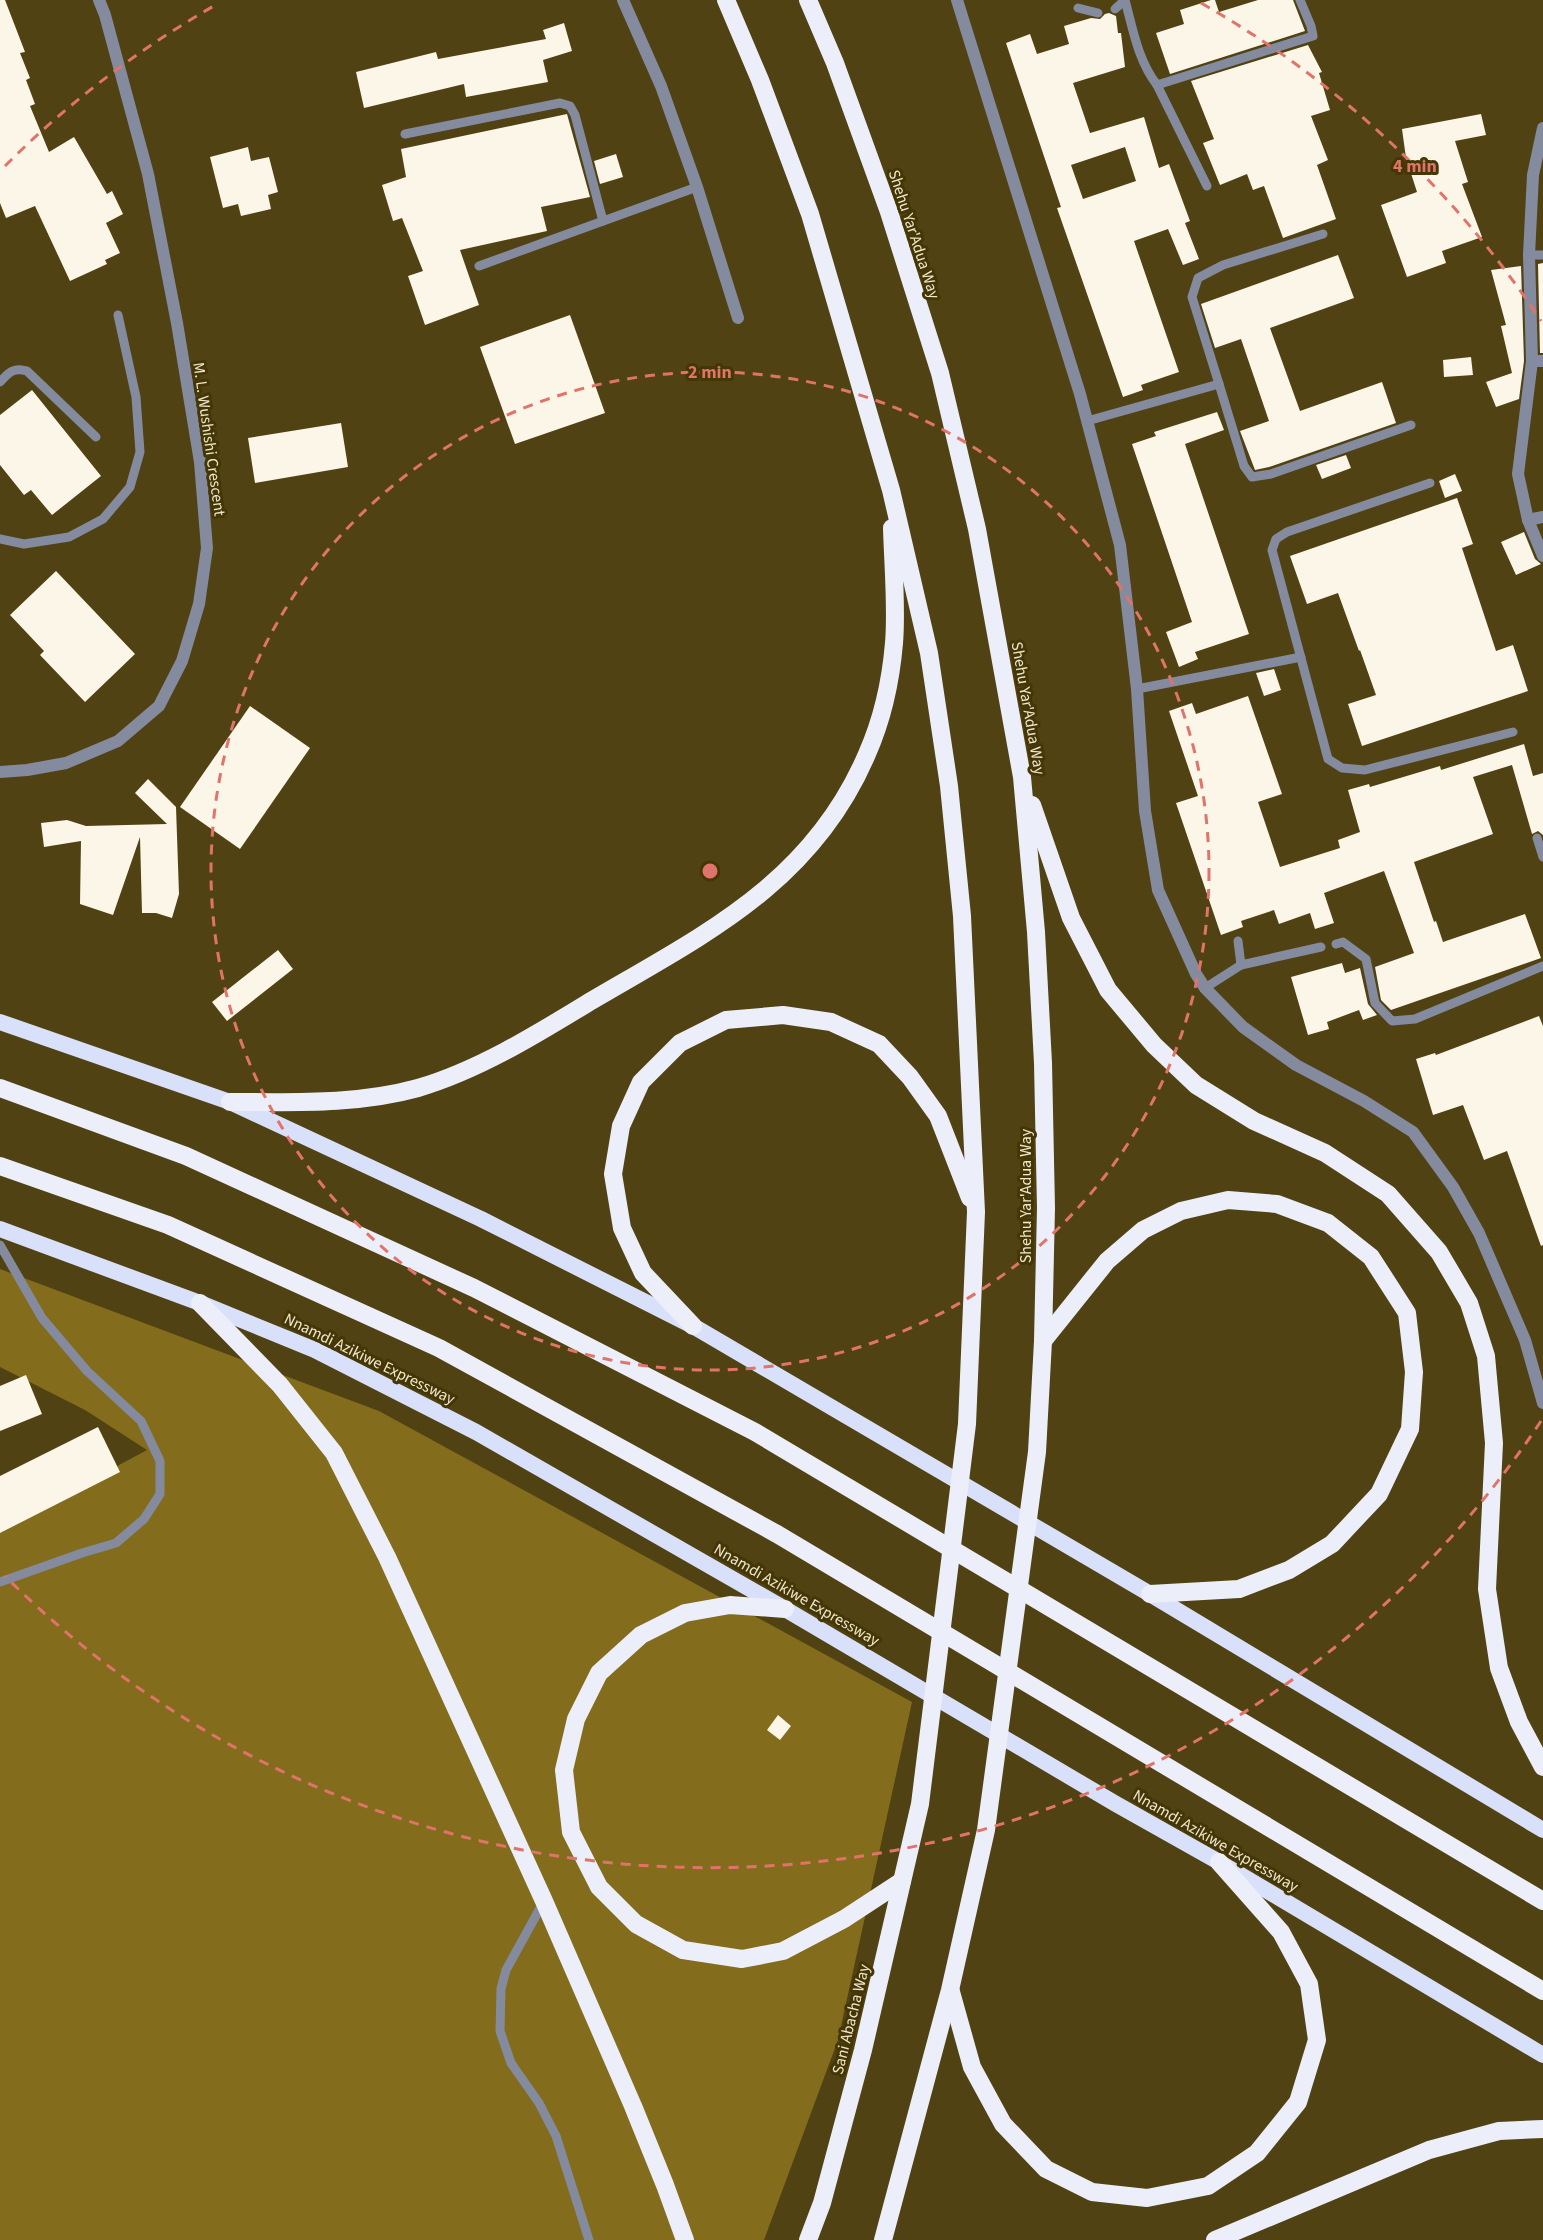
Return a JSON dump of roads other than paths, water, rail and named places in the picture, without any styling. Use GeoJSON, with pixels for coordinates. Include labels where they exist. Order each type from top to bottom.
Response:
{"type":"FeatureCollection","features":[{"type":"Feature","properties":{"kind":"highway"},"geometry":{"type":"LineString","coordinates":[[726,0],[760,80],[810,214],[891,490],[929,653],[949,786],[962,916],[976,1212]]}},
{"type":"Feature","properties":{"kind":"highway","name":"Shehu Yar'Adua Way"},"geometry":{"type":"LineString","coordinates":[[808,0],[835,63],[889,212],[940,373],[977,529],[1022,777],[1036,932],[1043,1063],[1046,1208],[1043,1341],[1037,1452],[986,1830],[950,1990]]}},
{"type":"Feature","properties":{"kind":"highway"},"geometry":{"type":"LineString","coordinates":[[230,1102],[354,1101],[418,1088],[467,1068],[532,1036],[732,917],[777,880],[815,842],[850,788],[868,753],[885,699],[894,642],[891,490]]}},
{"type":"Feature","properties":{"kind":"highway"},"geometry":{"type":"LineString","coordinates":[[1022,777],[1071,918],[1107,990],[1141,1029],[1196,1085],[1254,1120],[1325,1153],[1388,1194],[1439,1252],[1469,1303],[1486,1356],[1494,1443],[1487,1589],[1499,1668],[1520,1722],[1543,1767]]}},
{"type":"Feature","properties":{"kind":"highway"},"geometry":{"type":"LineString","coordinates":[[693,1326],[644,1273],[622,1228],[613,1174],[621,1126],[641,1082],[680,1043],[726,1020],[783,1015],[831,1022],[879,1044],[910,1077],[938,1116],[976,1212]]}},
{"type":"Feature","properties":{"kind":"highway"},"geometry":{"type":"LineString","coordinates":[[0,1022],[230,1102],[481,1219],[693,1326],[1150,1594],[1543,1830]]}},
{"type":"Feature","properties":{"kind":"highway"},"geometry":{"type":"LineString","coordinates":[[0,1088],[186,1156],[474,1288],[755,1432],[1543,1901]]}},
{"type":"Feature","properties":{"kind":"highway"},"geometry":{"type":"LineString","coordinates":[[0,1166],[168,1225],[439,1348],[777,1534],[1543,1991]]}},
{"type":"Feature","properties":{"kind":"highway"},"geometry":{"type":"LineString","coordinates":[[1043,1341],[1107,1261],[1143,1230],[1181,1211],[1228,1200],[1276,1204],[1328,1222],[1371,1257],[1407,1313],[1414,1372],[1410,1429],[1379,1494],[1332,1544],[1289,1570],[1239,1589],[1150,1594]]}},
{"type":"Feature","properties":{"kind":"highway","name":"Sani Abacha Way"},"geometry":{"type":"LineString","coordinates":[[808,2240],[822,2204],[857,2072],[920,1804],[967,1424],[976,1212]]}},
{"type":"Feature","properties":{"kind":"highway","name":"Nnamdi Azikiwe Expressway"},"geometry":{"type":"LineString","coordinates":[[0,1229],[200,1303],[315,1350],[476,1432],[1219,1862],[1543,2055]]}},
{"type":"Feature","properties":{"kind":"highway"},"geometry":{"type":"LineString","coordinates":[[200,1303],[280,1385],[334,1453],[387,1557],[544,1900],[633,2106],[685,2240]]}},
{"type":"Feature","properties":{"kind":"highway"},"geometry":{"type":"LineString","coordinates":[[785,1609],[730,1605],[685,1613],[641,1635],[599,1673],[576,1719],[564,1770],[571,1832],[600,1887],[636,1924],[683,1950],[742,1959],[783,1951],[844,1919],[902,1881]]}},
{"type":"Feature","properties":{"kind":"highway"},"geometry":{"type":"LineString","coordinates":[[950,1990],[972,2067],[977,2077],[1003,2124],[1046,2169],[1092,2192],[1147,2198],[1208,2186],[1257,2153],[1298,2102],[1317,2040],[1309,1984],[1281,1932],[1219,1862]]}},
{"type":"Feature","properties":{"kind":"highway"},"geometry":{"type":"LineString","coordinates":[[883,2240],[950,1990]]}},
{"type":"Feature","properties":{"kind":"highway"},"geometry":{"type":"LineString","coordinates":[[1215,2240],[1429,2150],[1499,2130],[1543,2129]]}},
{"type":"Feature","properties":{"kind":"street","name":"M. L. Wushishi Crescent"},"geometry":{"type":"LineString","coordinates":[[0,772],[27,770],[76,759],[118,741],[159,706],[182,662],[199,604],[207,548],[200,462],[155,208],[148,174],[99,0]]}},
{"type":"Feature","properties":{"kind":"street"},"geometry":{"type":"LineString","coordinates":[[623,0],[661,86],[697,187],[738,318]]}},
{"type":"Feature","properties":{"kind":"street"},"geometry":{"type":"LineString","coordinates":[[957,0],[1088,421],[1120,545],[1137,689],[1145,811],[1158,890],[1196,974],[1205,988],[1243,1027],[1296,1065],[1364,1101],[1413,1132],[1453,1187],[1479,1233],[1525,1340],[1543,1403]]}},
{"type":"Feature","properties":{"kind":"street"},"geometry":{"type":"LineString","coordinates":[[1543,128],[1533,175],[1529,255],[1537,361],[1518,474],[1528,520],[1543,556]]}},
{"type":"Feature","properties":{"kind":"street"},"geometry":{"type":"LineString","coordinates":[[1528,520],[1543,517]]}},
{"type":"Feature","properties":{"kind":"lane"},"geometry":{"type":"LineString","coordinates":[[1114,9],[1125,0],[1140,56],[1157,85],[1207,186]]}},
{"type":"Feature","properties":{"kind":"lane"},"geometry":{"type":"LineString","coordinates":[[1157,85],[1313,36],[1300,0]]}},
{"type":"Feature","properties":{"kind":"lane"},"geometry":{"type":"LineString","coordinates":[[1078,8],[1098,13]]}},
{"type":"Feature","properties":{"kind":"lane"},"geometry":{"type":"LineString","coordinates":[[405,134],[560,103],[570,106],[575,115],[603,221]]}},
{"type":"Feature","properties":{"kind":"lane"},"geometry":{"type":"LineString","coordinates":[[478,266],[697,187]]}},
{"type":"Feature","properties":{"kind":"lane"},"geometry":{"type":"LineString","coordinates":[[1323,234],[1223,265],[1198,278],[1192,297],[1244,466],[1252,477],[1271,474],[1411,425]]}},
{"type":"Feature","properties":{"kind":"lane"},"geometry":{"type":"LineString","coordinates":[[1529,255],[1543,255]]}},
{"type":"Feature","properties":{"kind":"lane"},"geometry":{"type":"LineString","coordinates":[[0,538],[24,544],[69,537],[104,519],[130,488],[140,452],[136,397],[118,315]]}},
{"type":"Feature","properties":{"kind":"lane"},"geometry":{"type":"LineString","coordinates":[[0,382],[10,370],[27,371],[96,437]]}},
{"type":"Feature","properties":{"kind":"lane"},"geometry":{"type":"LineString","coordinates":[[1088,421],[1219,384]]}},
{"type":"Feature","properties":{"kind":"lane"},"geometry":{"type":"LineString","coordinates":[[1430,483],[1287,532],[1276,539],[1272,550],[1328,759],[1342,768],[1365,770],[1513,732]]}},
{"type":"Feature","properties":{"kind":"lane"},"geometry":{"type":"LineString","coordinates":[[1137,689],[1301,657]]}},
{"type":"Feature","properties":{"kind":"lane"},"geometry":{"type":"LineString","coordinates":[[1537,838],[1543,857]]}},
{"type":"Feature","properties":{"kind":"lane"},"geometry":{"type":"LineString","coordinates":[[1238,941],[1241,965]]}},
{"type":"Feature","properties":{"kind":"lane"},"geometry":{"type":"LineString","coordinates":[[1336,944],[1343,942],[1366,959],[1375,1003],[1392,1021],[1415,1019],[1543,966]]}},
{"type":"Feature","properties":{"kind":"lane"},"geometry":{"type":"LineString","coordinates":[[1205,988],[1241,965],[1321,947]]}},
{"type":"Feature","properties":{"kind":"lane"},"geometry":{"type":"LineString","coordinates":[[0,1245],[42,1318],[87,1371],[141,1421],[160,1461],[160,1494],[144,1519],[116,1543],[0,1582]]}},
{"type":"Feature","properties":{"kind":"lane"},"geometry":{"type":"LineString","coordinates":[[544,1900],[506,1970],[501,1989],[500,2031],[511,2063],[539,2103],[556,2136],[589,2240]]}}]}
